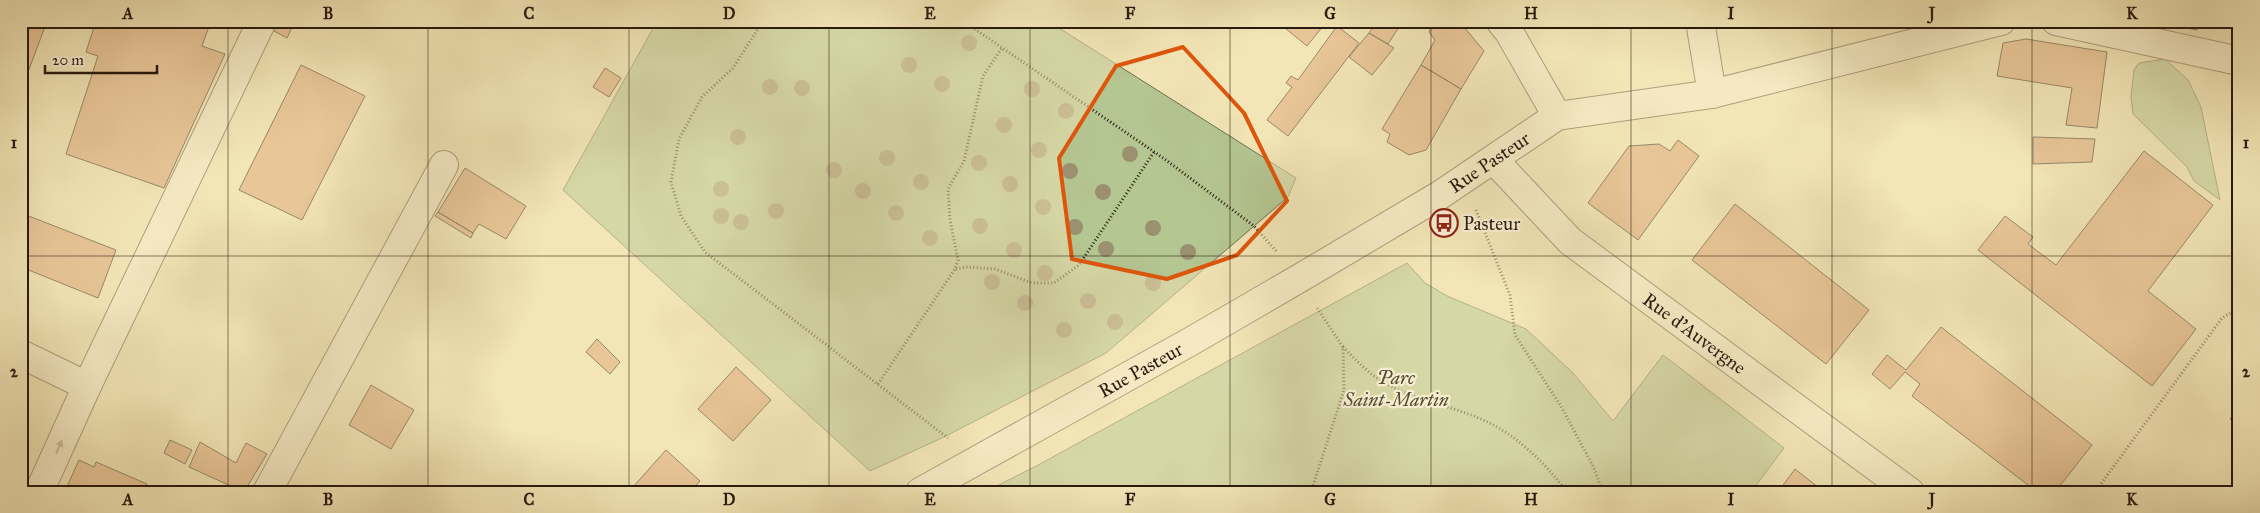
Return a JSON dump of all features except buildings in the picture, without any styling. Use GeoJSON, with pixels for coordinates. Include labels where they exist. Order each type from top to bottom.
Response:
{"type":"FeatureCollection","features":[{"type":"Feature","properties":{"kind":"street"},"geometry":{"type":"LineString","coordinates":[[39,492],[87,386],[262,21]]}},
{"type":"Feature","properties":{"kind":"street"},"geometry":{"type":"LineString","coordinates":[[1500,21],[1509,32],[1557,116]]}},
{"type":"Feature","properties":{"kind":"street"},"geometry":{"type":"LineString","coordinates":[[1700,21],[1712,94]]}},
{"type":"Feature","properties":{"kind":"street","name":"Rue Pasteur"},"geometry":{"type":"LineString","coordinates":[[920,492],[1188,344],[1300,278],[1464,179],[1557,116],[1712,94],[2001,21]]}},
{"type":"Feature","properties":{"kind":"street"},"geometry":{"type":"LineString","coordinates":[[2056,21],[2239,61]]}},
{"type":"Feature","properties":{"kind":"street","name":"Rue d'Auvergne"},"geometry":{"type":"LineString","coordinates":[[1494,160],[1570,241],[1910,492]]}},
{"type":"Feature","properties":{"kind":"street"},"geometry":{"type":"LineString","coordinates":[[267,492],[444,165]]}},
{"type":"Feature","properties":{"kind":"street"},"geometry":{"type":"LineString","coordinates":[[21,354],[87,386]]}},
{"type":"Feature","properties":{"kind":"path"},"geometry":{"type":"LineString","coordinates":[[762,21],[733,68],[702,97],[679,139],[671,182],[681,216],[706,252],[946,436],[972,464]]}},
{"type":"Feature","properties":{"kind":"path"},"geometry":{"type":"LineString","coordinates":[[963,21],[1154,152],[1254,226],[1300,278],[1343,347],[1378,379],[1406,392],[1464,411],[1497,427],[1523,445],[1548,467],[1567,492]]}},
{"type":"Feature","properties":{"kind":"path"},"geometry":{"type":"LineString","coordinates":[[878,384],[955,269],[958,260],[948,189],[964,161],[983,76],[1002,48]]}},
{"type":"Feature","properties":{"kind":"path"},"geometry":{"type":"LineString","coordinates":[[955,269],[966,267],[995,269],[1032,283],[1054,283],[1080,265],[1154,152]]}},
{"type":"Feature","properties":{"kind":"path"},"geometry":{"type":"LineString","coordinates":[[1464,179],[1510,295],[1515,335],[1562,408],[1593,466],[1602,492]]}},
{"type":"Feature","properties":{"kind":"path"},"geometry":{"type":"LineString","coordinates":[[1468,216],[1476,211]]}},
{"type":"Feature","properties":{"kind":"path"},"geometry":{"type":"LineString","coordinates":[[2095,492],[2222,318],[2239,308]]}},
{"type":"Feature","properties":{"kind":"path"},"geometry":{"type":"LineString","coordinates":[[1311,492],[1344,390],[1343,347]]}},
{"type":"Feature","properties":{"kind":"highlighted area"},"geometry":{"type":"Polygon","coordinates":[[[1183,47],[1244,113],[1287,201],[1237,255],[1167,279],[1072,259],[1059,158],[1116,66],[1183,47]]]}},
{"type":"Feature","properties":{"kind":"green space"},"geometry":{"type":"Polygon","coordinates":[[[650,21],[1048,21],[1296,178],[1288,197],[1106,353],[946,436],[870,471],[563,190],[656,23],[650,21]]]}},
{"type":"Feature","properties":{"kind":"green space"},"geometry":{"type":"Polygon","coordinates":[[[2165,59],[2188,80],[2201,107],[2220,200],[2194,181],[2187,167],[2133,114],[2131,97],[2134,70],[2139,63],[2165,59]]]}},
{"type":"Feature","properties":{"kind":"green space","name":"Parc Saint-Martin"},"geometry":{"type":"Polygon","coordinates":[[[1407,263],[1425,283],[1447,296],[1526,329],[1573,373],[1613,421],[1663,355],[1784,448],[1751,492],[985,492],[1040,464],[1407,263]]]}},
{"type":"Feature","properties":{"kind":"place","name":"Pasteur"},"geometry":{"type":"Point","coordinates":[1444,223]}}]}
